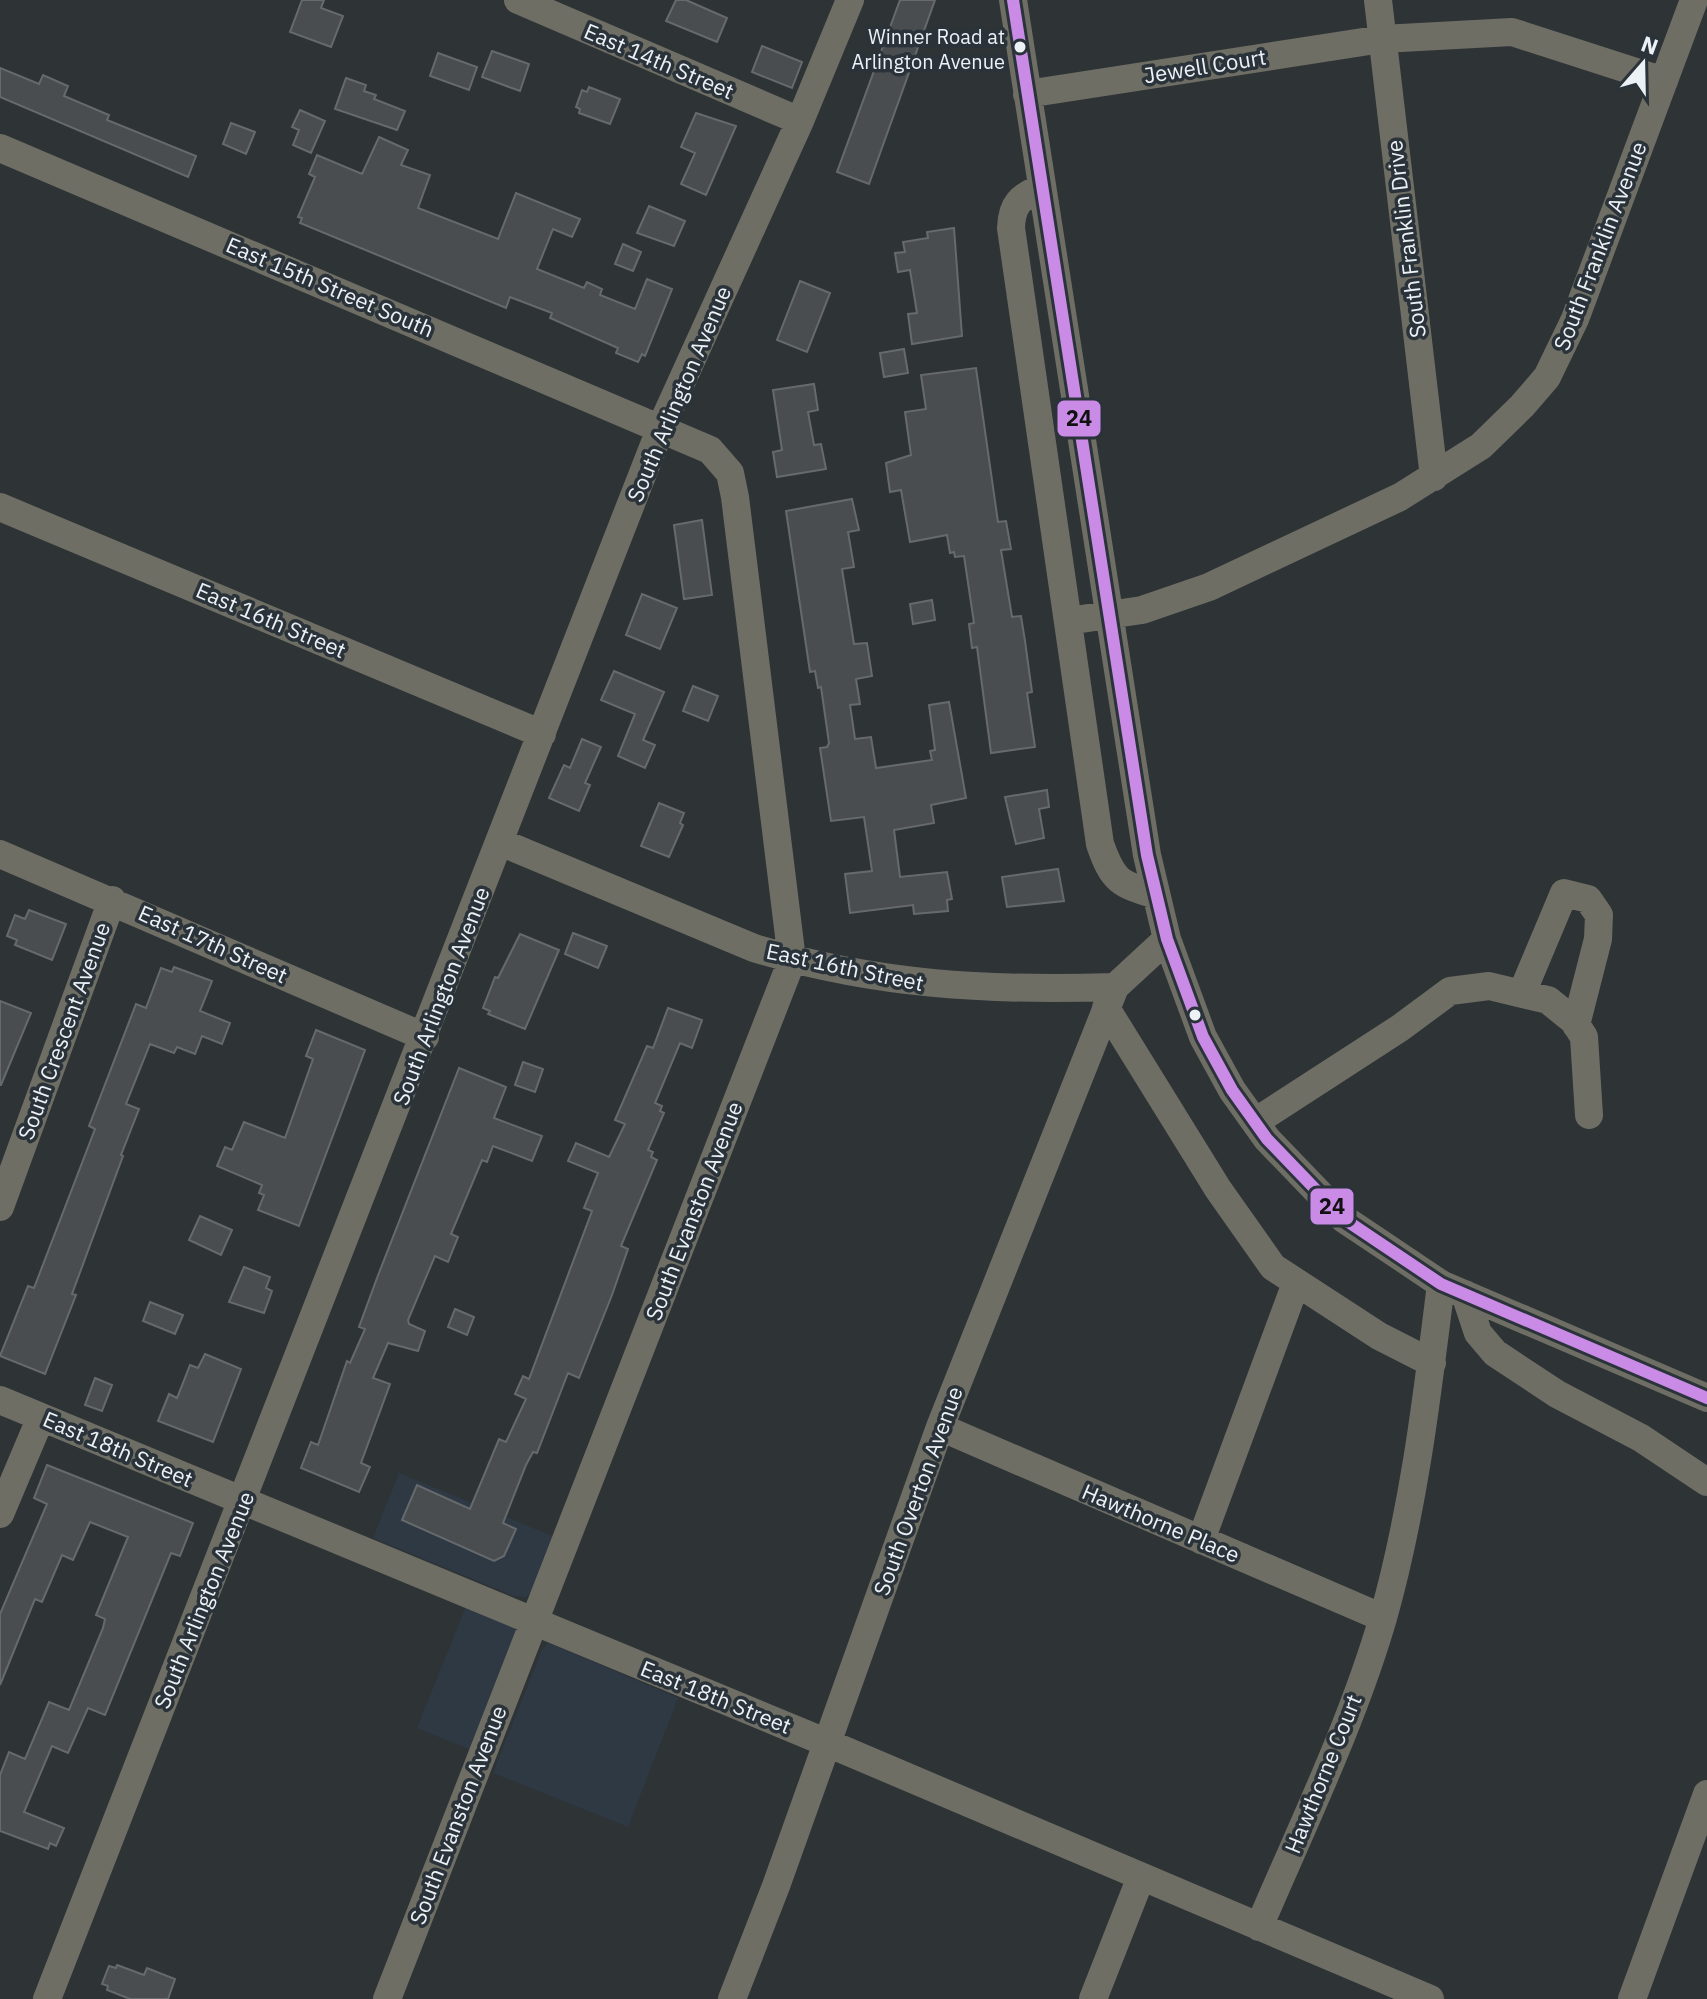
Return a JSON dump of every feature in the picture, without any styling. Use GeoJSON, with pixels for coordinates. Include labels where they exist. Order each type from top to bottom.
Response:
{"type":"FeatureCollection","features":[{"type":"Feature","properties":{"kind":"street","name":"East 14th Street"},"geometry":{"type":"LineString","coordinates":[[518,0],[800,121]]}},
{"type":"Feature","properties":{"kind":"street","name":"South Arlington Avenue"},"geometry":{"type":"LineString","coordinates":[[47,1999],[661,427],[800,121],[850,0]]}},
{"type":"Feature","properties":{"kind":"street"},"geometry":{"type":"LineString","coordinates":[[1013,0],[1156,895],[1167,939],[1203,1037],[1255,1122],[1344,1219],[1453,1289],[1707,1398]]}},
{"type":"Feature","properties":{"kind":"street","name":"South Franklin Drive"},"geometry":{"type":"LineString","coordinates":[[1378,0],[1434,477]]}},
{"type":"Feature","properties":{"kind":"street","name":"South Franklin Avenue"},"geometry":{"type":"LineString","coordinates":[[1068,621],[1142,610],[1209,587],[1400,497],[1481,446],[1547,377],[1575,319],[1694,0]]}},
{"type":"Feature","properties":{"kind":"street","name":"Jewell Court"},"geometry":{"type":"LineString","coordinates":[[1027,94],[1382,39],[1512,32],[1664,81]]}},
{"type":"Feature","properties":{"kind":"street","name":"East 15th Street South"},"geometry":{"type":"LineString","coordinates":[[0,148],[661,427]]}},
{"type":"Feature","properties":{"kind":"street"},"geometry":{"type":"LineString","coordinates":[[1042,187],[1018,198],[1011,211],[1011,228],[1100,844],[1110,873],[1126,886],[1156,895]]}},
{"type":"Feature","properties":{"kind":"street","name":"South Evanston Avenue"},"geometry":{"type":"LineString","coordinates":[[387,1999],[792,960],[730,473],[710,450],[661,427]]}},
{"type":"Feature","properties":{"kind":"street","name":"East 16th Street"},"geometry":{"type":"LineString","coordinates":[[0,507],[542,734]]}},
{"type":"Feature","properties":{"kind":"street","name":"East 16th Street"},"geometry":{"type":"LineString","coordinates":[[500,842],[754,948],[792,960],[872,978],[954,988],[1110,998]]}},
{"type":"Feature","properties":{"kind":"street","name":"East 17th Street"},"geometry":{"type":"LineString","coordinates":[[0,854],[425,1037]]}},
{"type":"Feature","properties":{"kind":"street"},"geometry":{"type":"LineString","coordinates":[[1522,993],[1564,893],[1588,899],[1599,915],[1598,939],[1576,1025]]}},
{"type":"Feature","properties":{"kind":"street","name":"South Crescent Avenue"},"geometry":{"type":"LineString","coordinates":[[0,1207],[112,900]]}},
{"type":"Feature","properties":{"kind":"street"},"geometry":{"type":"LineString","coordinates":[[1167,939],[1110,998],[1244,1229],[1273,1267],[1379,1336],[1432,1363]]}},
{"type":"Feature","properties":{"kind":"street"},"geometry":{"type":"LineString","coordinates":[[1255,1122],[1400,1028],[1450,991],[1489,986],[1548,1000],[1576,1025],[1584,1037],[1589,1115]]}},
{"type":"Feature","properties":{"kind":"street","name":"South Overton Avenue"},"geometry":{"type":"LineString","coordinates":[[732,1999],[776,1886],[940,1427],[1110,998]]}},
{"type":"Feature","properties":{"kind":"street"},"geometry":{"type":"LineString","coordinates":[[1201,1540],[1296,1283]]}},
{"type":"Feature","properties":{"kind":"street"},"geometry":{"type":"LineString","coordinates":[[1453,1289],[1478,1333],[1495,1353],[1557,1394],[1652,1444],[1707,1482]]}},
{"type":"Feature","properties":{"kind":"street","name":"Hawthorne Court"},"geometry":{"type":"LineString","coordinates":[[1259,1927],[1348,1717],[1383,1618],[1419,1467],[1432,1363],[1453,1289]]}},
{"type":"Feature","properties":{"kind":"street","name":"East 18th Street"},"geometry":{"type":"LineString","coordinates":[[0,1400],[825,1742],[1430,1999]]}},
{"type":"Feature","properties":{"kind":"street"},"geometry":{"type":"LineString","coordinates":[[0,1514],[41,1417]]}},
{"type":"Feature","properties":{"kind":"street","name":"Hawthorne Place"},"geometry":{"type":"LineString","coordinates":[[940,1427],[1383,1618]]}},
{"type":"Feature","properties":{"kind":"street"},"geometry":{"type":"LineString","coordinates":[[1632,1999],[1707,1794]]}},
{"type":"Feature","properties":{"kind":"street"},"geometry":{"type":"LineString","coordinates":[[1093,1999],[1141,1877]]}},
{"type":"Feature","properties":{"kind":"shaded area"},"geometry":{"type":"Polygon","coordinates":[[[399,1473],[555,1537],[532,1593],[526,1597],[514,1596],[373,1538],[399,1473]]]}},
{"type":"Feature","properties":{"kind":"shaded area"},"geometry":{"type":"Polygon","coordinates":[[[467,1604],[516,1629],[473,1751],[417,1728],[467,1604]]]}},
{"type":"Feature","properties":{"kind":"shaded area"},"geometry":{"type":"Polygon","coordinates":[[[549,1643],[678,1698],[628,1827],[493,1773],[542,1650],[549,1643]]]}},
{"type":"Feature","properties":{"kind":"building"},"geometry":{"type":"Polygon","coordinates":[[[302,0],[324,0],[321,8],[343,16],[331,47],[290,32],[302,0]]]}},
{"type":"Feature","properties":{"kind":"building"},"geometry":{"type":"Polygon","coordinates":[[[676,0],[686,0],[727,18],[717,42],[666,21],[676,0]]]}},
{"type":"Feature","properties":{"kind":"building"},"geometry":{"type":"Polygon","coordinates":[[[900,0],[935,0],[869,184],[837,172],[900,0]]]}},
{"type":"Feature","properties":{"kind":"building"},"geometry":{"type":"Polygon","coordinates":[[[762,46],[802,62],[792,88],[752,72],[762,46]]]}},
{"type":"Feature","properties":{"kind":"building"},"geometry":{"type":"Polygon","coordinates":[[[492,51],[529,64],[520,91],[482,77],[492,51]]]}},
{"type":"Feature","properties":{"kind":"building"},"geometry":{"type":"Polygon","coordinates":[[[438,53],[477,67],[469,90],[430,76],[438,53]]]}},
{"type":"Feature","properties":{"kind":"building"},"geometry":{"type":"Polygon","coordinates":[[[0,68],[39,84],[43,75],[68,86],[64,96],[109,115],[107,120],[196,156],[188,177],[0,97],[0,68]]]}},
{"type":"Feature","properties":{"kind":"building"},"geometry":{"type":"Polygon","coordinates":[[[346,78],[366,85],[364,91],[376,95],[374,99],[405,111],[397,130],[335,109],[346,78]]]}},
{"type":"Feature","properties":{"kind":"building"},"geometry":{"type":"Polygon","coordinates":[[[589,87],[620,99],[610,124],[579,113],[580,109],[576,107],[582,90],[587,92],[589,87]]]}},
{"type":"Feature","properties":{"kind":"building"},"geometry":{"type":"Polygon","coordinates":[[[300,110],[325,121],[311,153],[293,145],[299,130],[292,127],[300,110]]]}},
{"type":"Feature","properties":{"kind":"building"},"geometry":{"type":"Polygon","coordinates":[[[696,113],[736,126],[706,195],[681,184],[695,153],[681,147],[696,113]]]}},
{"type":"Feature","properties":{"kind":"building"},"geometry":{"type":"Polygon","coordinates":[[[231,123],[255,132],[246,154],[223,144],[231,123]]]}},
{"type":"Feature","properties":{"kind":"building"},"geometry":{"type":"Polygon","coordinates":[[[379,137],[408,150],[401,165],[430,175],[418,208],[498,239],[516,193],[580,219],[572,237],[553,229],[537,269],[584,288],[587,282],[602,289],[600,295],[635,309],[647,279],[672,289],[645,356],[642,354],[638,362],[616,353],[618,348],[550,318],[552,313],[510,297],[506,308],[300,223],[302,218],[298,217],[315,177],[309,174],[317,155],[362,174],[379,137]]]}},
{"type":"Feature","properties":{"kind":"building"},"geometry":{"type":"Polygon","coordinates":[[[649,206],[685,221],[674,246],[637,233],[649,206]]]}},
{"type":"Feature","properties":{"kind":"building"},"geometry":{"type":"Polygon","coordinates":[[[954,228],[962,336],[912,344],[908,314],[917,313],[910,270],[898,272],[895,253],[905,252],[903,242],[928,238],[927,232],[954,228]]]}},
{"type":"Feature","properties":{"kind":"building"},"geometry":{"type":"Polygon","coordinates":[[[623,244],[641,252],[633,271],[615,264],[623,244]]]}},
{"type":"Feature","properties":{"kind":"building"},"geometry":{"type":"Polygon","coordinates":[[[800,281],[830,293],[807,352],[777,340],[800,281]]]}},
{"type":"Feature","properties":{"kind":"building"},"geometry":{"type":"Polygon","coordinates":[[[904,349],[908,373],[884,377],[880,353],[904,349]]]}},
{"type":"Feature","properties":{"kind":"building"},"geometry":{"type":"Polygon","coordinates":[[[976,368],[998,522],[1006,521],[1011,549],[1001,550],[1012,617],[1021,616],[1032,692],[1027,693],[1035,747],[991,753],[977,647],[972,648],[969,624],[974,623],[964,556],[955,557],[954,552],[950,553],[947,535],[910,542],[901,490],[890,492],[886,463],[911,455],[905,412],[926,409],[921,375],[976,368]]]}},
{"type":"Feature","properties":{"kind":"building"},"geometry":{"type":"Polygon","coordinates":[[[814,384],[818,410],[808,412],[814,445],[821,444],[826,469],[777,477],[773,452],[782,450],[773,390],[814,384]]]}},
{"type":"Feature","properties":{"kind":"building"},"geometry":{"type":"Polygon","coordinates":[[[852,499],[859,530],[848,532],[854,567],[842,569],[854,644],[867,643],[872,676],[856,679],[860,704],[850,705],[855,739],[871,737],[876,768],[932,760],[930,751],[935,750],[929,705],[949,702],[966,798],[931,805],[934,823],[894,830],[900,877],[947,872],[952,899],[947,900],[948,911],[914,914],[913,905],[850,913],[845,874],[872,871],[864,817],[831,821],[820,748],[827,747],[829,743],[821,687],[818,688],[815,671],[810,672],[786,511],[852,499]]]}},
{"type":"Feature","properties":{"kind":"building"},"geometry":{"type":"Polygon","coordinates":[[[702,520],[712,595],[684,599],[674,525],[702,520]]]}},
{"type":"Feature","properties":{"kind":"building"},"geometry":{"type":"Polygon","coordinates":[[[642,594],[677,608],[660,649],[626,635],[642,594]]]}},
{"type":"Feature","properties":{"kind":"building"},"geometry":{"type":"Polygon","coordinates":[[[932,600],[935,620],[913,624],[910,604],[932,600]]]}},
{"type":"Feature","properties":{"kind":"building"},"geometry":{"type":"Polygon","coordinates":[[[614,671],[664,692],[643,740],[655,745],[645,768],[618,756],[635,714],[601,700],[614,671]]]}},
{"type":"Feature","properties":{"kind":"building"},"geometry":{"type":"Polygon","coordinates":[[[693,686],[718,696],[708,721],[683,711],[693,686]]]}},
{"type":"Feature","properties":{"kind":"building"},"geometry":{"type":"Polygon","coordinates":[[[582,739],[601,747],[585,783],[590,785],[579,811],[549,798],[564,765],[570,768],[582,739]]]}},
{"type":"Feature","properties":{"kind":"building"},"geometry":{"type":"Polygon","coordinates":[[[1047,790],[1049,807],[1039,809],[1044,838],[1016,844],[1005,797],[1047,790]]]}},
{"type":"Feature","properties":{"kind":"building"},"geometry":{"type":"Polygon","coordinates":[[[659,803],[684,813],[680,823],[683,825],[669,857],[641,846],[659,803]]]}},
{"type":"Feature","properties":{"kind":"building"},"geometry":{"type":"Polygon","coordinates":[[[1058,869],[1064,901],[1007,907],[1002,877],[1058,869]]]}},
{"type":"Feature","properties":{"kind":"building"},"geometry":{"type":"Polygon","coordinates":[[[29,910],[66,924],[52,960],[15,945],[17,940],[7,936],[15,915],[25,919],[29,910]]]}},
{"type":"Feature","properties":{"kind":"building"},"geometry":{"type":"Polygon","coordinates":[[[573,933],[607,946],[598,968],[565,954],[573,933]]]}},
{"type":"Feature","properties":{"kind":"building"},"geometry":{"type":"Polygon","coordinates":[[[520,934],[559,950],[525,1029],[488,1014],[490,1011],[483,1008],[495,977],[498,978],[520,934]]]}},
{"type":"Feature","properties":{"kind":"building"},"geometry":{"type":"Polygon","coordinates":[[[174,967],[212,981],[200,1011],[230,1023],[222,1044],[202,1036],[195,1054],[177,1047],[174,1053],[150,1044],[126,1104],[139,1109],[72,1294],[76,1295],[45,1374],[0,1356],[28,1286],[34,1288],[95,1129],[89,1126],[136,1004],[146,1008],[161,968],[172,972],[174,967]]]}},
{"type":"Feature","properties":{"kind":"building"},"geometry":{"type":"Polygon","coordinates":[[[0,1001],[31,1013],[1,1085],[0,1085],[0,1001]]]}},
{"type":"Feature","properties":{"kind":"building"},"geometry":{"type":"Polygon","coordinates":[[[668,1008],[702,1020],[692,1048],[680,1043],[655,1103],[662,1106],[660,1111],[664,1113],[648,1150],[653,1152],[651,1157],[657,1160],[621,1246],[628,1249],[612,1295],[579,1378],[568,1373],[537,1453],[533,1452],[526,1465],[503,1523],[516,1529],[504,1556],[494,1561],[402,1520],[417,1485],[470,1509],[499,1439],[506,1442],[526,1399],[515,1394],[523,1376],[529,1379],[592,1211],[584,1208],[598,1173],[568,1161],[576,1143],[609,1157],[625,1124],[615,1120],[647,1046],[653,1048],[668,1008]]]}},
{"type":"Feature","properties":{"kind":"building"},"geometry":{"type":"Polygon","coordinates":[[[316,1030],[365,1050],[299,1226],[258,1210],[264,1195],[259,1193],[262,1185],[217,1166],[225,1147],[232,1150],[244,1122],[285,1138],[313,1059],[306,1056],[316,1030]]]}},
{"type":"Feature","properties":{"kind":"building"},"geometry":{"type":"Polygon","coordinates":[[[523,1062],[543,1069],[535,1092],[515,1085],[523,1062]]]}},
{"type":"Feature","properties":{"kind":"building"},"geometry":{"type":"Polygon","coordinates":[[[459,1068],[506,1087],[494,1118],[542,1136],[532,1161],[493,1146],[487,1162],[482,1160],[451,1234],[458,1237],[448,1262],[435,1256],[408,1320],[409,1324],[425,1331],[418,1351],[388,1343],[373,1378],[390,1384],[361,1463],[370,1467],[359,1492],[301,1468],[311,1442],[318,1445],[347,1361],[350,1363],[365,1329],[359,1327],[459,1068]]]}},
{"type":"Feature","properties":{"kind":"building"},"geometry":{"type":"Polygon","coordinates":[[[200,1216],[232,1230],[221,1255],[189,1240],[200,1216]]]}},
{"type":"Feature","properties":{"kind":"building"},"geometry":{"type":"Polygon","coordinates":[[[244,1267],[270,1277],[266,1288],[272,1291],[264,1313],[229,1302],[244,1267]]]}},
{"type":"Feature","properties":{"kind":"building"},"geometry":{"type":"Polygon","coordinates":[[[150,1302],[183,1315],[175,1334],[143,1321],[150,1302]]]}},
{"type":"Feature","properties":{"kind":"building"},"geometry":{"type":"Polygon","coordinates":[[[455,1309],[474,1317],[467,1335],[448,1327],[455,1309]]]}},
{"type":"Feature","properties":{"kind":"building"},"geometry":{"type":"Polygon","coordinates":[[[205,1354],[241,1369],[213,1442],[158,1421],[169,1394],[177,1398],[190,1365],[198,1368],[205,1354]]]}},
{"type":"Feature","properties":{"kind":"building"},"geometry":{"type":"Polygon","coordinates":[[[95,1378],[112,1385],[102,1411],[85,1405],[95,1378]]]}},
{"type":"Feature","properties":{"kind":"building"},"geometry":{"type":"Polygon","coordinates":[[[47,1465],[193,1523],[180,1556],[171,1553],[105,1715],[88,1708],[68,1753],[52,1746],[24,1812],[64,1828],[56,1846],[50,1843],[48,1849],[0,1831],[0,1775],[9,1752],[25,1759],[49,1702],[69,1710],[103,1628],[105,1619],[96,1615],[128,1537],[90,1522],[73,1560],[62,1555],[42,1602],[35,1599],[0,1685],[0,1614],[47,1504],[34,1498],[47,1465]]]}},
{"type":"Feature","properties":{"kind":"building"},"geometry":{"type":"Polygon","coordinates":[[[117,1965],[144,1975],[147,1968],[175,1979],[168,1999],[130,1999],[107,1990],[108,1986],[102,1984],[109,1966],[116,1968],[117,1965]]]}},
{"type":"Feature","properties":{"kind":"transit line","name":"24"},"geometry":{"type":"LineString","coordinates":[[1013,0],[1147,855],[1167,939],[1203,1037],[1232,1090],[1267,1139],[1344,1219],[1441,1284],[1707,1398]]}},
{"type":"Feature","properties":{"kind":"place","name":"Winner Road at Arlington Avenue"},"geometry":{"type":"Point","coordinates":[1020,47]}}]}
